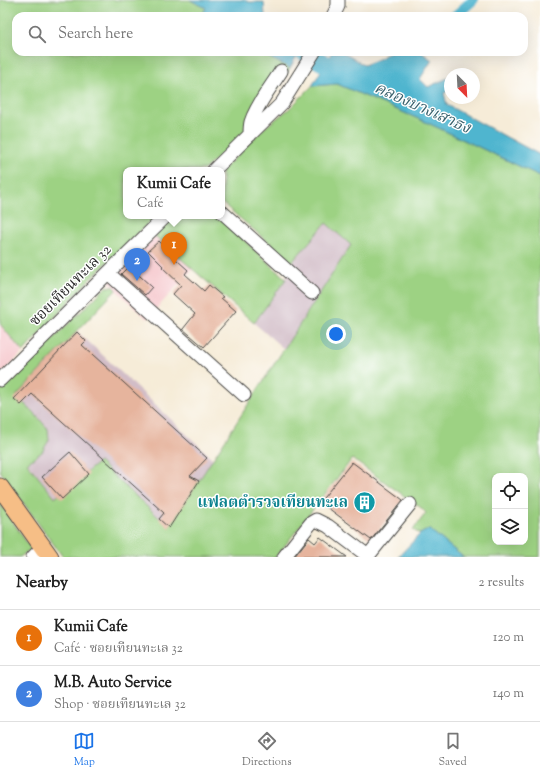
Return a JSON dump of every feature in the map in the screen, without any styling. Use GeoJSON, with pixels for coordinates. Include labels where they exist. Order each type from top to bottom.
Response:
{"type":"FeatureCollection","features":[{"type":"Feature","properties":{"kind":"main road"},"geometry":{"type":"LineString","coordinates":[[0,487],[42,554]]}},
{"type":"Feature","properties":{"kind":"street"},"geometry":{"type":"LineString","coordinates":[[335,12],[338,6],[338,0]]}},
{"type":"Feature","properties":{"kind":"street"},"geometry":{"type":"LineString","coordinates":[[217,167],[282,103],[311,56]]}},
{"type":"Feature","properties":{"kind":"street"},"geometry":{"type":"LineString","coordinates":[[250,135],[251,124],[255,113],[281,71]]}},
{"type":"Feature","properties":{"kind":"street"},"geometry":{"type":"LineString","coordinates":[[225,215],[312,293]]}},
{"type":"Feature","properties":{"kind":"street","name":"ซอยเทียนทะเล 32"},"geometry":{"type":"LineString","coordinates":[[0,380],[163,219]]}},
{"type":"Feature","properties":{"kind":"street"},"geometry":{"type":"LineString","coordinates":[[108,273],[244,395]]}},
{"type":"Feature","properties":{"kind":"street"},"geometry":{"type":"LineString","coordinates":[[284,557],[311,523],[316,520],[328,526],[367,557],[410,504]]}},
{"type":"Feature","properties":{"kind":"shaded area"},"geometry":{"type":"Polygon","coordinates":[[[326,223],[351,245],[284,349],[254,323],[286,279],[292,262],[326,223]]]}},
{"type":"Feature","properties":{"kind":"shaded area"},"geometry":{"type":"Polygon","coordinates":[[[155,236],[193,269],[147,319],[109,282],[155,236]]]}},
{"type":"Feature","properties":{"kind":"shaded area"},"geometry":{"type":"Polygon","coordinates":[[[0,324],[23,352],[0,375],[0,324]]]}},
{"type":"Feature","properties":{"kind":"shaded area"},"geometry":{"type":"Polygon","coordinates":[[[77,331],[213,459],[150,557],[101,557],[20,453],[0,412],[77,331]]]}},
{"type":"Feature","properties":{"kind":"green space"},"geometry":{"type":"Polygon","coordinates":[[[0,0],[190,0],[206,8],[204,12],[12,12],[12,56],[267,56],[290,68],[272,97],[251,124],[207,167],[123,167],[123,219],[153,219],[88,281],[23,352],[0,324],[0,0]]]}},
{"type":"Feature","properties":{"kind":"green space"},"geometry":{"type":"Polygon","coordinates":[[[337,84],[428,123],[540,176],[540,557],[463,557],[429,529],[420,534],[413,530],[426,513],[420,507],[352,459],[276,557],[63,557],[0,471],[0,391],[106,287],[113,286],[116,290],[16,396],[48,429],[49,440],[42,452],[27,463],[55,498],[99,462],[169,527],[351,245],[326,223],[292,262],[225,206],[225,168],[263,129],[290,108],[312,86],[337,84]]]}},
{"type":"Feature","properties":{"kind":"green space"},"geometry":{"type":"Polygon","coordinates":[[[173,219],[221,219],[286,279],[254,323],[155,236],[173,219]]]}},
{"type":"Feature","properties":{"kind":"green space"},"geometry":{"type":"Polygon","coordinates":[[[0,503],[31,549],[20,557],[0,557],[0,503]]]}},
{"type":"Feature","properties":{"kind":"water"},"geometry":{"type":"Polygon","coordinates":[[[190,0],[245,0],[249,2],[264,2],[265,12],[204,12],[206,8],[190,0]]]}},
{"type":"Feature","properties":{"kind":"water"},"geometry":{"type":"Polygon","coordinates":[[[266,56],[297,56],[290,68],[266,56]]]}},
{"type":"Feature","properties":{"kind":"water"},"geometry":{"type":"Polygon","coordinates":[[[330,56],[349,56],[364,65],[384,56],[426,56],[432,60],[420,79],[428,87],[444,80],[444,104],[447,104],[540,155],[540,176],[428,123],[337,84],[312,86],[330,56]]]}},
{"type":"Feature","properties":{"kind":"water"},"geometry":{"type":"Polygon","coordinates":[[[429,529],[463,557],[398,557],[420,534],[429,529]]]}},
{"type":"Feature","properties":{"kind":"building"},"geometry":{"type":"Polygon","coordinates":[[[159,241],[169,251],[168,252],[188,270],[185,274],[204,291],[209,285],[236,311],[204,347],[183,329],[195,314],[173,294],[181,285],[148,251],[159,241]]]}},
{"type":"Feature","properties":{"kind":"building"},"geometry":{"type":"Polygon","coordinates":[[[129,266],[152,287],[145,295],[121,274],[129,266]]]}},
{"type":"Feature","properties":{"kind":"building"},"geometry":{"type":"Polygon","coordinates":[[[77,332],[86,341],[82,345],[207,458],[190,476],[199,481],[169,528],[159,519],[164,513],[32,394],[21,405],[14,399],[77,332]]]}},
{"type":"Feature","properties":{"kind":"building"},"geometry":{"type":"Polygon","coordinates":[[[70,452],[89,474],[62,499],[42,477],[70,452]]]}},
{"type":"Feature","properties":{"kind":"building","name":"แฟลตตำรวจเทียนทะเล"},"geometry":{"type":"Polygon","coordinates":[[[352,462],[403,500],[371,540],[320,502],[352,462]]]}},
{"type":"Feature","properties":{"kind":"building"},"geometry":{"type":"Polygon","coordinates":[[[320,537],[347,557],[294,557],[309,538],[315,543],[320,537]]]}},
{"type":"Feature","properties":{"kind":"waterway"},"geometry":{"type":"LineString","coordinates":[[460,12],[473,0]]}},
{"type":"Feature","properties":{"kind":"waterway","name":"คลองบางเสาธง"},"geometry":{"type":"LineString","coordinates":[[311,56],[346,74]]}},
{"type":"Feature","properties":{"kind":"place","name":"Kumii Cafe"},"geometry":{"type":"Point","coordinates":[174,265]}},
{"type":"Feature","properties":{"kind":"place","name":"M.B. Auto Service"},"geometry":{"type":"Point","coordinates":[137,281]}},
{"type":"Feature","properties":{"kind":"place","name":"แฟลตตำรวจเทียนทะเล"},"geometry":{"type":"Point","coordinates":[364,503]}}]}
